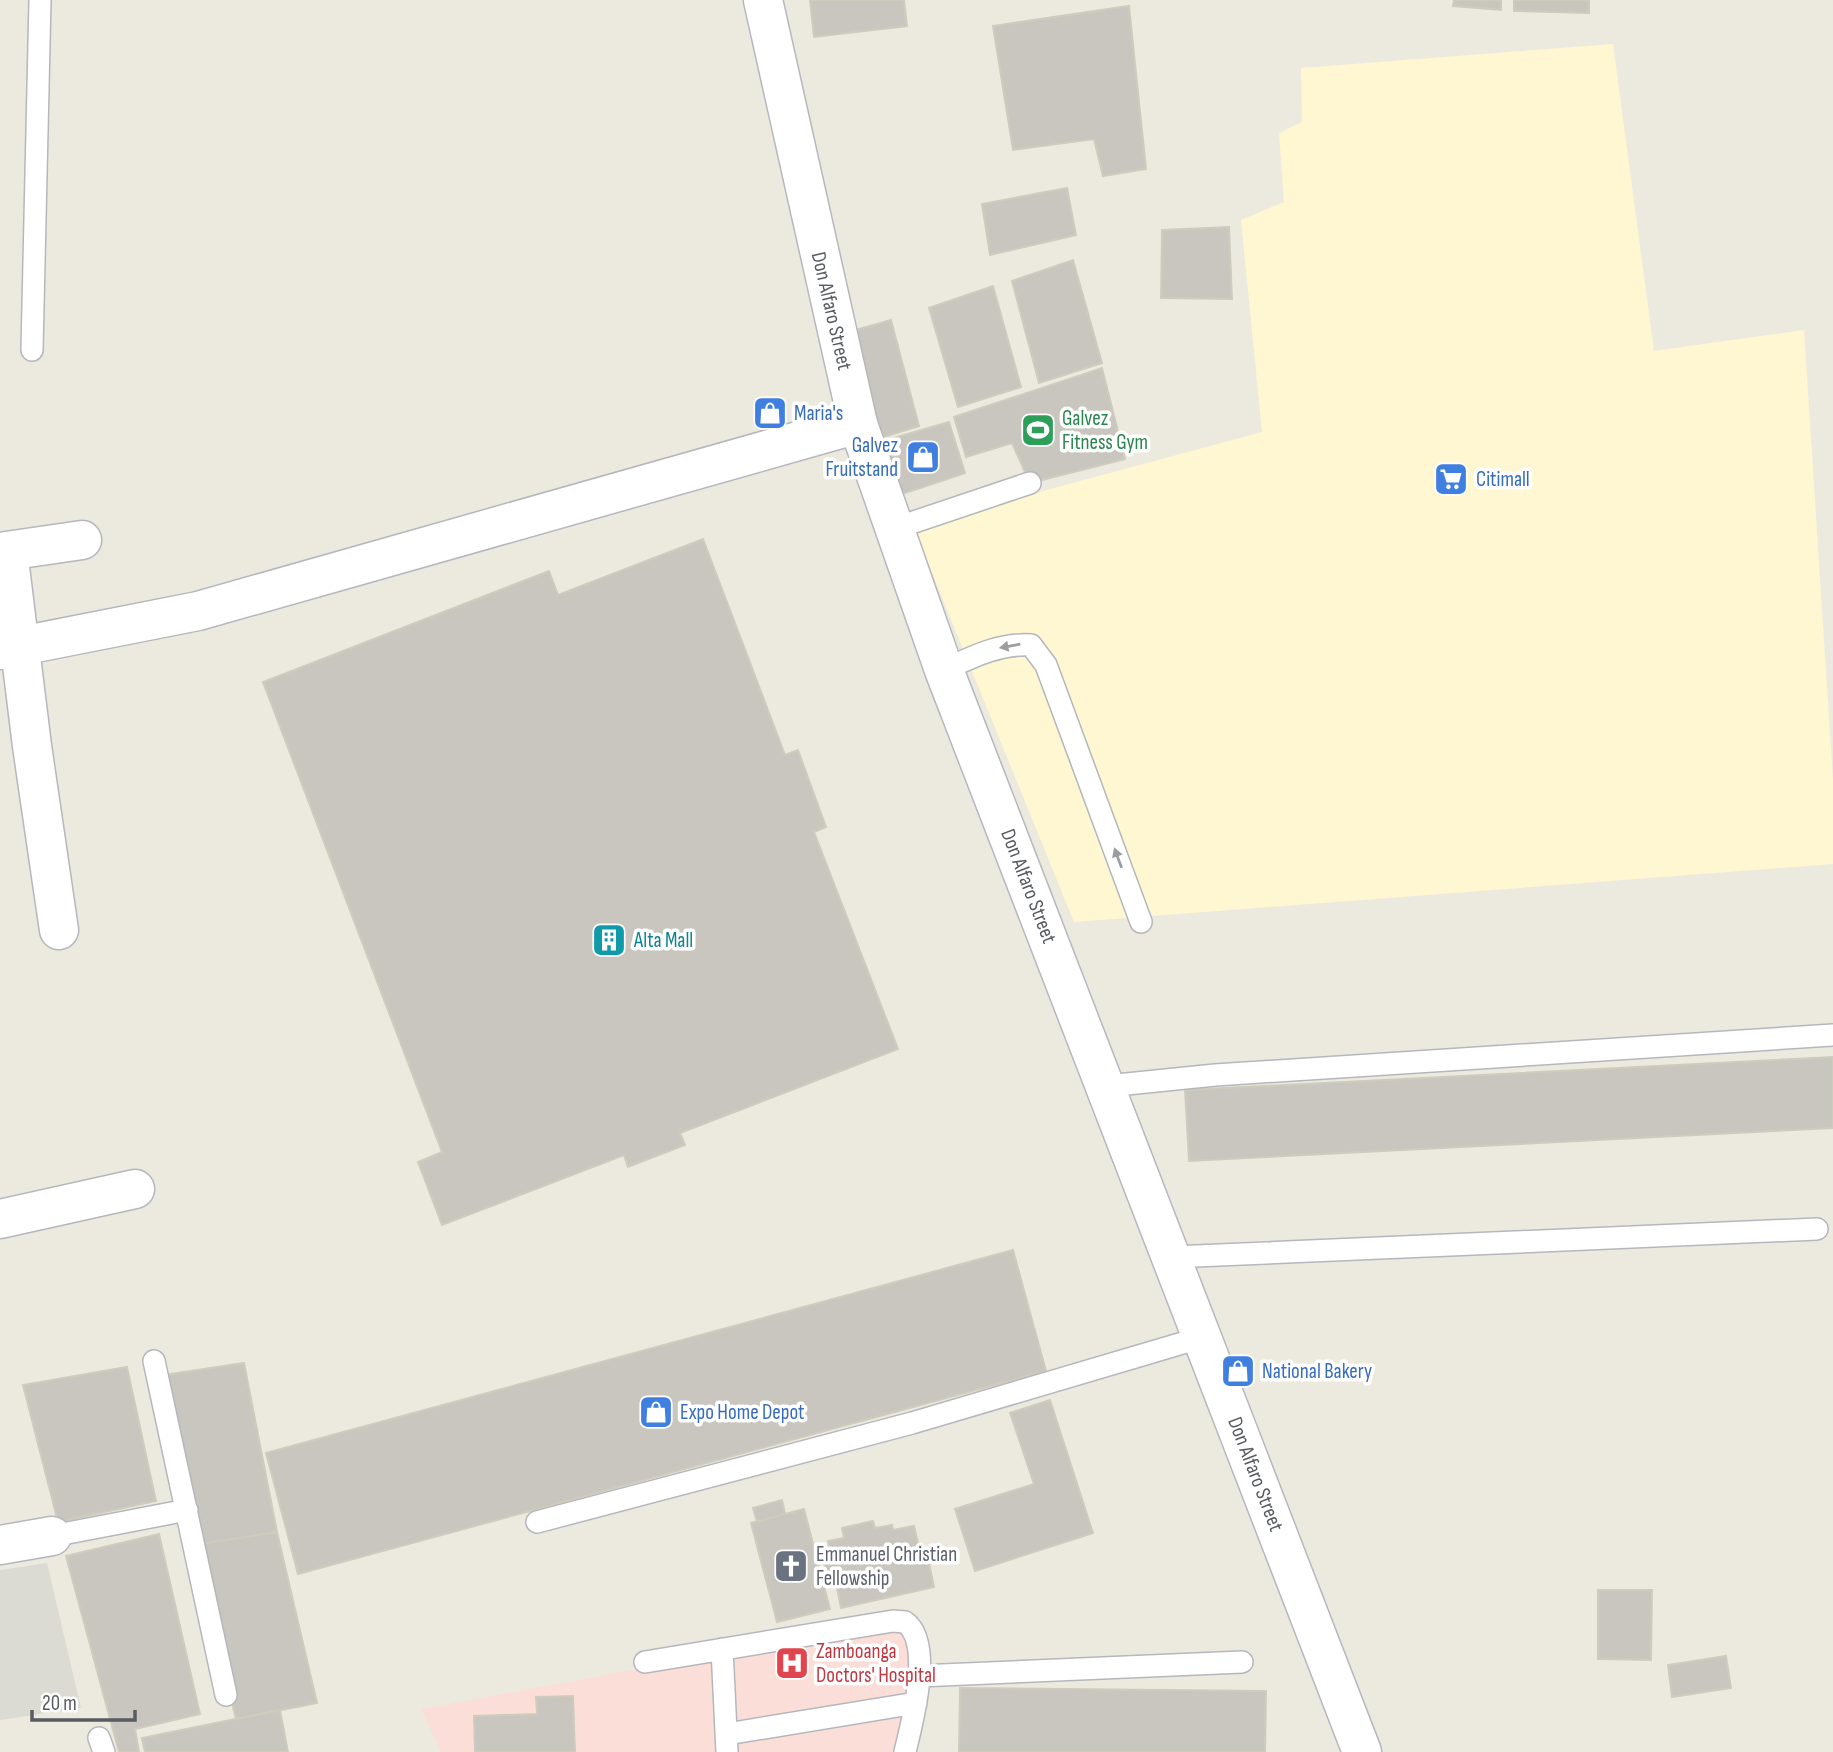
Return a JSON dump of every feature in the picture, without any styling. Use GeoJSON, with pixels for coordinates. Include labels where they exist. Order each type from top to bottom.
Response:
{"type":"FeatureCollection","features":[{"type":"Feature","properties":{"kind":"main road","name":"Don Alfaro Street"},"geometry":{"type":"LineString","coordinates":[[763,0],[858,424],[893,529],[944,670],[1107,1086],[1362,1752]]}},
{"type":"Feature","properties":{"kind":"main road"},"geometry":{"type":"LineString","coordinates":[[9,648],[198,611],[858,424]]}},
{"type":"Feature","properties":{"kind":"main road"},"geometry":{"type":"LineString","coordinates":[[60,930],[9,648],[4,552],[82,540]]}},
{"type":"Feature","properties":{"kind":"main road"},"geometry":{"type":"LineString","coordinates":[[0,1219],[135,1189]]}},
{"type":"Feature","properties":{"kind":"main road"},"geometry":{"type":"LineString","coordinates":[[0,1545],[52,1536]]}},
{"type":"Feature","properties":{"kind":"lane"},"geometry":{"type":"LineString","coordinates":[[32,350],[40,0]]}},
{"type":"Feature","properties":{"kind":"lane"},"geometry":{"type":"LineString","coordinates":[[893,529],[1030,483]]}},
{"type":"Feature","properties":{"kind":"lane"},"geometry":{"type":"LineString","coordinates":[[944,670],[1013,644],[1031,645],[1046,665],[1141,922]]}},
{"type":"Feature","properties":{"kind":"lane"},"geometry":{"type":"LineString","coordinates":[[1107,1086],[1215,1075],[1833,1035]]}},
{"type":"Feature","properties":{"kind":"lane"},"geometry":{"type":"LineString","coordinates":[[1172,1257],[1816,1229]]}},
{"type":"Feature","properties":{"kind":"lane"},"geometry":{"type":"LineString","coordinates":[[537,1522],[912,1423],[1203,1337]]}},
{"type":"Feature","properties":{"kind":"lane"},"geometry":{"type":"LineString","coordinates":[[154,1361],[226,1695]]}},
{"type":"Feature","properties":{"kind":"lane"},"geometry":{"type":"LineString","coordinates":[[52,1536],[187,1510]]}},
{"type":"Feature","properties":{"kind":"lane"},"geometry":{"type":"LineString","coordinates":[[645,1662],[905,1622],[916,1637],[919,1676],[905,1752]]}},
{"type":"Feature","properties":{"kind":"lane"},"geometry":{"type":"LineString","coordinates":[[722,1649],[727,1743],[916,1703]]}},
{"type":"Feature","properties":{"kind":"lane"},"geometry":{"type":"LineString","coordinates":[[919,1676],[1242,1662]]}},
{"type":"Feature","properties":{"kind":"shaded area","name":"Citimall"},"geometry":{"type":"Polygon","coordinates":[[[1613,44],[1654,351],[1804,330],[1833,780],[1833,864],[1074,922],[913,526],[1262,432],[1241,220],[1284,202],[1279,133],[1302,122],[1301,68],[1613,44]]]}},
{"type":"Feature","properties":{"kind":"shaded area"},"geometry":{"type":"Polygon","coordinates":[[[47,1563],[81,1708],[0,1720],[0,1570],[47,1563]]]}},
{"type":"Feature","properties":{"kind":"shaded area","name":"Zamboanga Doctors' Hospital"},"geometry":{"type":"Polygon","coordinates":[[[918,1617],[908,1752],[441,1752],[421,1709],[918,1617]]]}},
{"type":"Feature","properties":{"kind":"building"},"geometry":{"type":"Polygon","coordinates":[[[810,0],[904,0],[907,26],[814,37],[810,0]]]}},
{"type":"Feature","properties":{"kind":"building"},"geometry":{"type":"Polygon","coordinates":[[[1454,0],[1501,0],[1501,10],[1453,6],[1454,0]]]}},
{"type":"Feature","properties":{"kind":"building"},"geometry":{"type":"Polygon","coordinates":[[[1514,0],[1589,0],[1589,13],[1514,11],[1514,0]]]}},
{"type":"Feature","properties":{"kind":"building"},"geometry":{"type":"Polygon","coordinates":[[[1129,6],[1146,169],[1103,176],[1094,139],[1013,150],[993,26],[1129,6]]]}},
{"type":"Feature","properties":{"kind":"building"},"geometry":{"type":"Polygon","coordinates":[[[1067,188],[1076,235],[990,255],[982,204],[1067,188]]]}},
{"type":"Feature","properties":{"kind":"building"},"geometry":{"type":"Polygon","coordinates":[[[1229,227],[1232,299],[1161,298],[1162,230],[1229,227]]]}},
{"type":"Feature","properties":{"kind":"building"},"geometry":{"type":"Polygon","coordinates":[[[1073,260],[1102,363],[1039,383],[1012,281],[1073,260]]]}},
{"type":"Feature","properties":{"kind":"building"},"geometry":{"type":"Polygon","coordinates":[[[993,286],[1021,387],[958,407],[929,308],[993,286]]]}},
{"type":"Feature","properties":{"kind":"building"},"geometry":{"type":"Polygon","coordinates":[[[891,320],[919,426],[874,440],[845,333],[891,320]]]}},
{"type":"Feature","properties":{"kind":"building","name":"Galvez Fitness Gym"},"geometry":{"type":"Polygon","coordinates":[[[1102,368],[1125,459],[1030,483],[1012,443],[966,457],[954,417],[1102,368]]]}},
{"type":"Feature","properties":{"kind":"building","name":"Galvez Fruitstand"},"geometry":{"type":"Polygon","coordinates":[[[949,422],[965,473],[899,495],[880,442],[949,422]]]}},
{"type":"Feature","properties":{"kind":"building","name":"Alta Mall"},"geometry":{"type":"Polygon","coordinates":[[[703,539],[785,755],[798,750],[826,827],[814,832],[898,1049],[680,1133],[685,1145],[628,1167],[624,1155],[442,1225],[418,1162],[442,1152],[263,682],[549,571],[558,595],[703,539]]]}},
{"type":"Feature","properties":{"kind":"building"},"geometry":{"type":"Polygon","coordinates":[[[1833,1057],[1833,1128],[1189,1161],[1185,1090],[1833,1057]]]}},
{"type":"Feature","properties":{"kind":"building","name":"Expo Home Depot"},"geometry":{"type":"Polygon","coordinates":[[[1013,1250],[1046,1371],[298,1574],[266,1453],[1013,1250]]]}},
{"type":"Feature","properties":{"kind":"building"},"geometry":{"type":"Polygon","coordinates":[[[244,1363],[277,1532],[194,1545],[157,1376],[244,1363]]]}},
{"type":"Feature","properties":{"kind":"building"},"geometry":{"type":"Polygon","coordinates":[[[127,1367],[156,1501],[58,1522],[23,1385],[127,1367]]]}},
{"type":"Feature","properties":{"kind":"building"},"geometry":{"type":"Polygon","coordinates":[[[1050,1400],[1093,1533],[975,1571],[955,1509],[1034,1484],[1010,1413],[1050,1400]]]}},
{"type":"Feature","properties":{"kind":"building"},"geometry":{"type":"Polygon","coordinates":[[[782,1500],[785,1514],[757,1522],[753,1508],[782,1500]]]}},
{"type":"Feature","properties":{"kind":"building","name":"Emmanuel Christian Fellowship"},"geometry":{"type":"Polygon","coordinates":[[[804,1509],[830,1609],[777,1622],[751,1523],[804,1509]]]}},
{"type":"Feature","properties":{"kind":"building"},"geometry":{"type":"Polygon","coordinates":[[[873,1521],[875,1528],[892,1525],[893,1530],[914,1526],[921,1555],[927,1554],[934,1587],[841,1608],[836,1583],[829,1584],[821,1551],[829,1549],[828,1541],[844,1538],[842,1528],[873,1521]]]}},
{"type":"Feature","properties":{"kind":"building"},"geometry":{"type":"Polygon","coordinates":[[[277,1532],[317,1703],[236,1719],[194,1545],[277,1532]]]}},
{"type":"Feature","properties":{"kind":"building"},"geometry":{"type":"Polygon","coordinates":[[[159,1534],[200,1714],[135,1729],[139,1752],[119,1752],[66,1556],[159,1534]]]}},
{"type":"Feature","properties":{"kind":"building"},"geometry":{"type":"Polygon","coordinates":[[[1598,1590],[1652,1590],[1651,1660],[1598,1659],[1598,1590]]]}},
{"type":"Feature","properties":{"kind":"building"},"geometry":{"type":"Polygon","coordinates":[[[1726,1656],[1731,1688],[1672,1697],[1668,1665],[1726,1656]]]}},
{"type":"Feature","properties":{"kind":"building"},"geometry":{"type":"Polygon","coordinates":[[[960,1688],[1266,1691],[1265,1752],[959,1752],[960,1688]]]}},
{"type":"Feature","properties":{"kind":"building"},"geometry":{"type":"Polygon","coordinates":[[[573,1696],[575,1752],[475,1752],[474,1716],[537,1714],[536,1697],[573,1696]]]}},
{"type":"Feature","properties":{"kind":"building"},"geometry":{"type":"Polygon","coordinates":[[[280,1710],[288,1752],[145,1752],[142,1738],[280,1710]]]}},
{"type":"Feature","properties":{"kind":"place","name":"Maria's"},"geometry":{"type":"Point","coordinates":[770,413]}},
{"type":"Feature","properties":{"kind":"place","name":"Galvez Fitness Gym"},"geometry":{"type":"Point","coordinates":[1038,430]}},
{"type":"Feature","properties":{"kind":"place","name":"Galvez Fruitstand"},"geometry":{"type":"Point","coordinates":[923,457]}},
{"type":"Feature","properties":{"kind":"place","name":"Citimall"},"geometry":{"type":"Point","coordinates":[1451,479]}},
{"type":"Feature","properties":{"kind":"place","name":"Alta Mall"},"geometry":{"type":"Point","coordinates":[609,940]}},
{"type":"Feature","properties":{"kind":"place","name":"National Bakery"},"geometry":{"type":"Point","coordinates":[1238,1371]}},
{"type":"Feature","properties":{"kind":"place","name":"Expo Home Depot"},"geometry":{"type":"Point","coordinates":[656,1412]}},
{"type":"Feature","properties":{"kind":"place","name":"Emmanuel Christian Fellowship"},"geometry":{"type":"Point","coordinates":[791,1566]}},
{"type":"Feature","properties":{"kind":"place","name":"Zamboanga Doctors' Hospital"},"geometry":{"type":"Point","coordinates":[792,1663]}}]}
